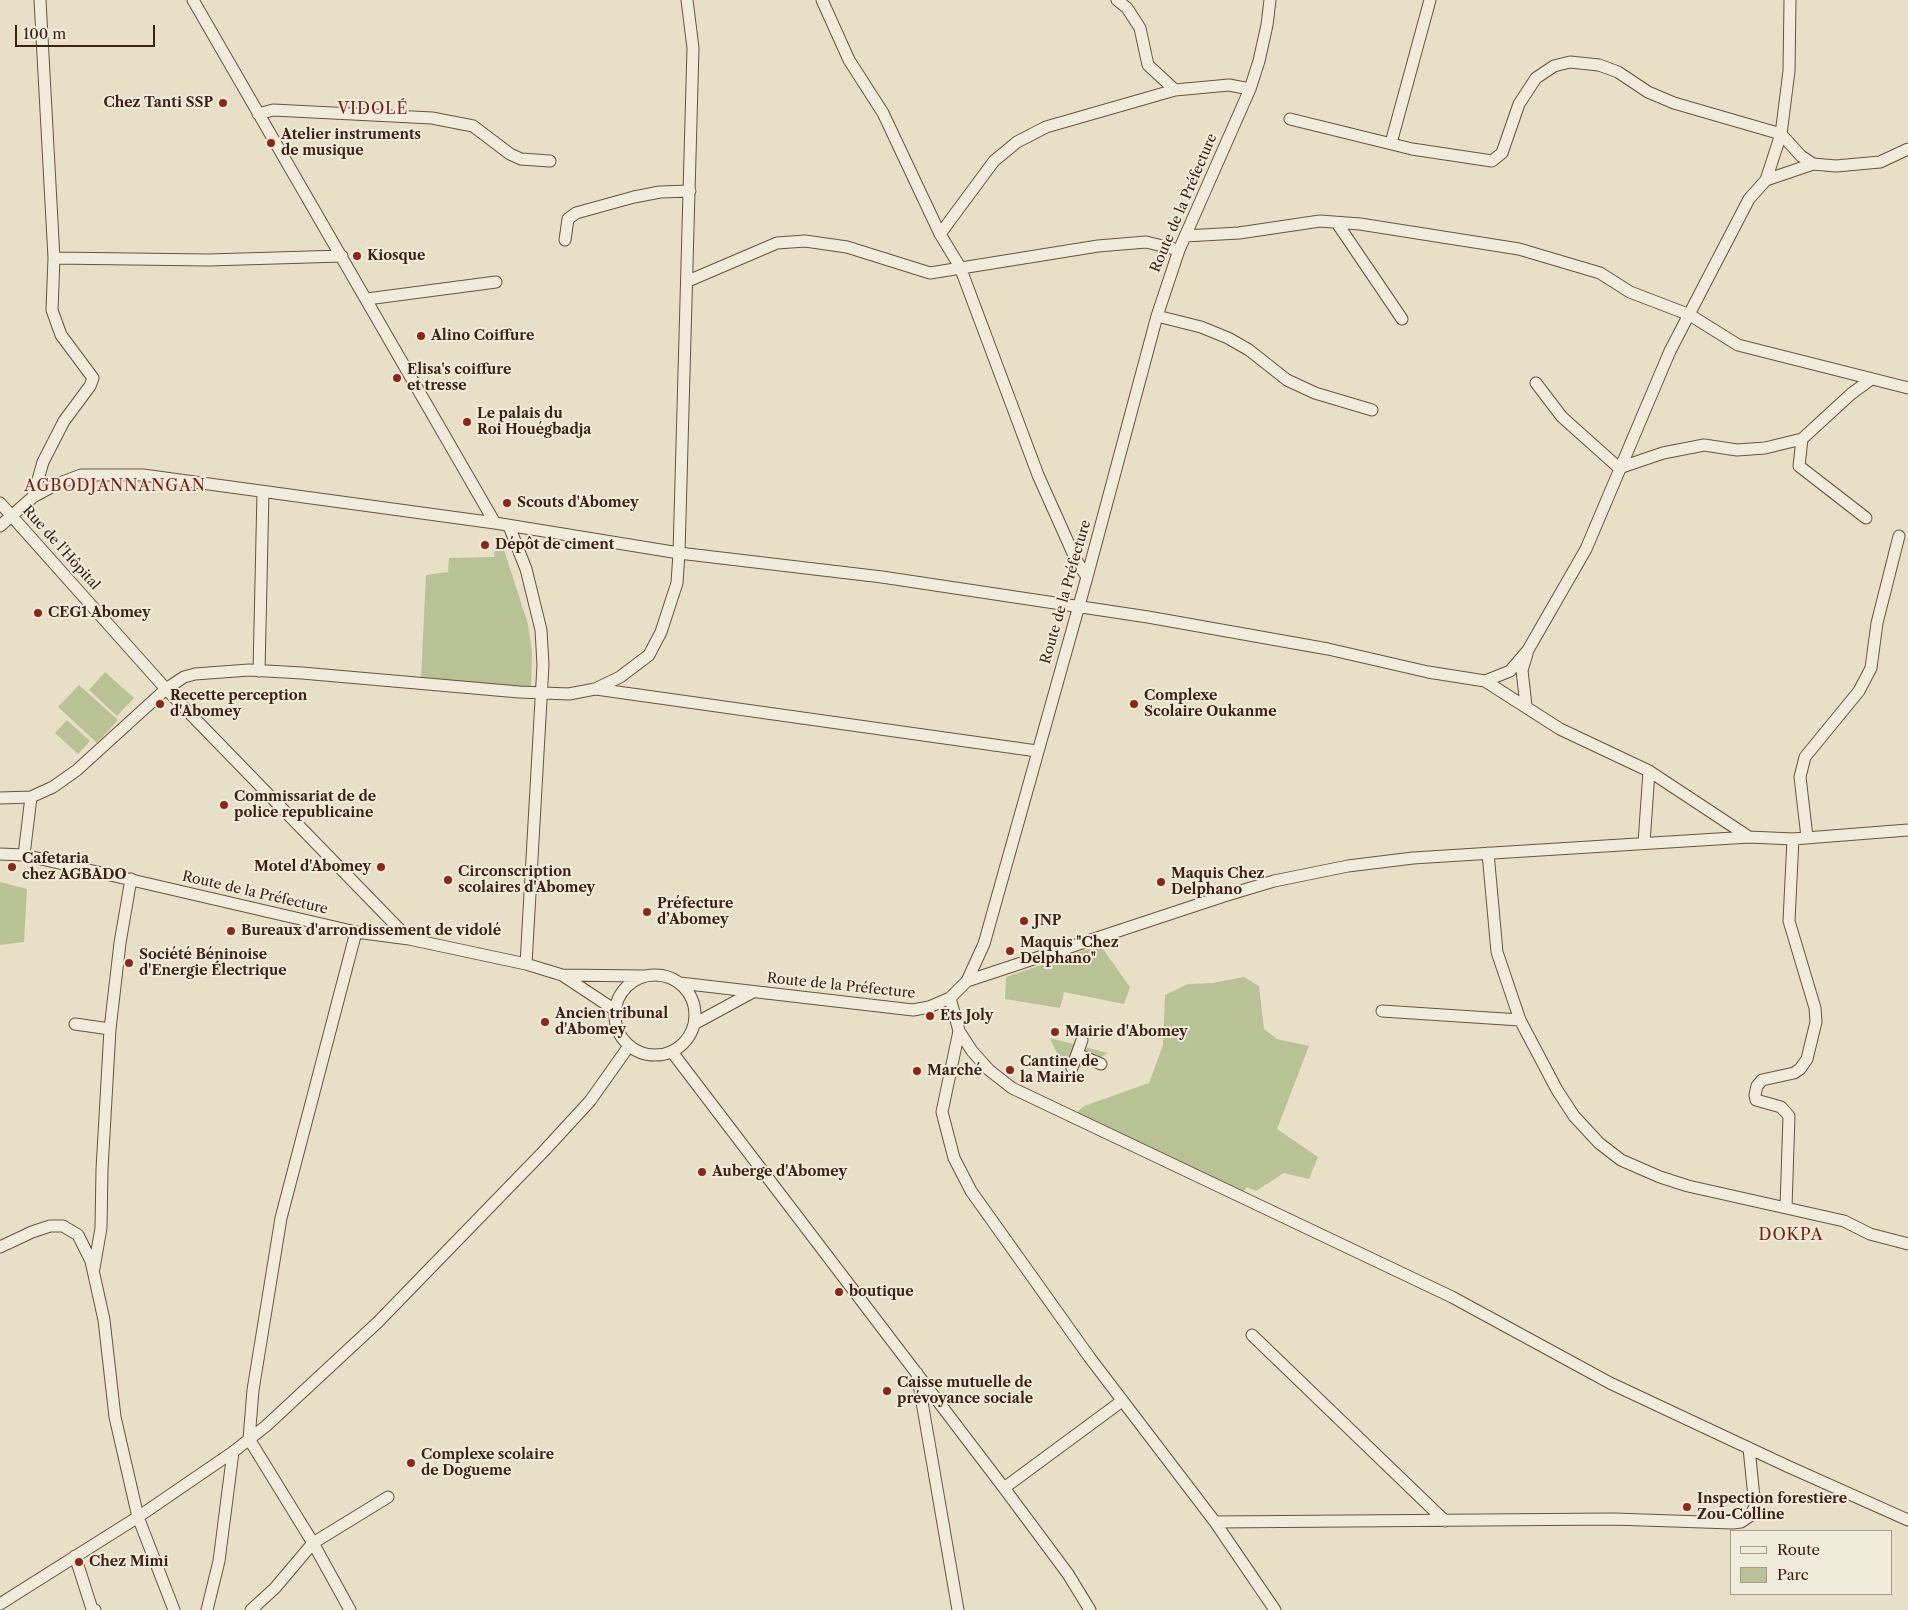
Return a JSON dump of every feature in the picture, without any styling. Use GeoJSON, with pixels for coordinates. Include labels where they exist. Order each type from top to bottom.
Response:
{"type":"FeatureCollection","features":[{"type":"Feature","properties":{"kind":"street"},"geometry":{"type":"LineString","coordinates":[[33,497],[43,462],[64,421],[90,386],[93,378],[61,335],[54,319],[52,300],[54,258],[40,0]]}},
{"type":"Feature","properties":{"kind":"street"},"geometry":{"type":"LineString","coordinates":[[193,0],[495,523]]}},
{"type":"Feature","properties":{"kind":"street"},"geometry":{"type":"LineString","coordinates":[[0,798],[31,797],[42,794],[77,770],[166,689],[184,677],[195,674],[259,671],[569,694],[595,689],[620,677],[649,655],[661,632],[677,583],[679,553],[693,48],[688,0]]}},
{"type":"Feature","properties":{"kind":"street"},"geometry":{"type":"LineString","coordinates":[[822,0],[849,60],[883,113],[940,234],[960,267],[1038,475],[1076,560],[1087,578]]}},
{"type":"Feature","properties":{"kind":"street"},"geometry":{"type":"LineString","coordinates":[[1117,0],[1127,8],[1140,28],[1148,65],[1175,90]]}},
{"type":"Feature","properties":{"kind":"street","name":"Route de la Préfecture"},"geometry":{"type":"LineString","coordinates":[[680,983],[913,1010],[929,1007],[950,998],[967,982],[984,944],[1077,606],[1087,578],[1157,316],[1179,250],[1250,89],[1268,25],[1270,0]]}},
{"type":"Feature","properties":{"kind":"street"},"geometry":{"type":"LineString","coordinates":[[1391,143],[1430,0]]}},
{"type":"Feature","properties":{"kind":"street"},"geometry":{"type":"LineString","coordinates":[[1485,681],[1510,671],[1528,650],[1586,549],[1670,351],[1690,316],[1749,199],[1766,180],[1781,134],[1789,71],[1790,0]]}},
{"type":"Feature","properties":{"kind":"street"},"geometry":{"type":"LineString","coordinates":[[1290,119],[1437,154],[1492,161],[1502,153],[1520,104],[1536,78],[1554,66],[1570,62],[1599,65],[1618,72],[1648,92],[1674,103],[1781,134],[1801,156],[1813,164]]}},
{"type":"Feature","properties":{"kind":"street"},"geometry":{"type":"LineString","coordinates":[[940,234],[994,161],[1017,142],[1046,126],[1175,90],[1229,85],[1250,89]]}},
{"type":"Feature","properties":{"kind":"street"},"geometry":{"type":"LineString","coordinates":[[258,114],[273,110],[432,118],[473,126],[510,154],[521,159],[550,161]]}},
{"type":"Feature","properties":{"kind":"street"},"geometry":{"type":"LineString","coordinates":[[1766,180],[1813,164],[1836,166],[1880,162],[1908,149]]}},
{"type":"Feature","properties":{"kind":"street"},"geometry":{"type":"LineString","coordinates":[[565,240],[568,219],[576,213],[634,197],[660,192],[690,191]]}},
{"type":"Feature","properties":{"kind":"street"},"geometry":{"type":"LineString","coordinates":[[1186,236],[1239,233],[1320,221],[1399,230],[1519,249],[1600,274],[1630,292],[1690,316],[1738,345],[1870,380],[1908,388]]}},
{"type":"Feature","properties":{"kind":"street"},"geometry":{"type":"LineString","coordinates":[[1337,223],[1402,319]]}},
{"type":"Feature","properties":{"kind":"street"},"geometry":{"type":"LineString","coordinates":[[688,281],[777,244],[805,242],[847,247],[930,273],[941,273],[960,267],[1053,252],[1146,242],[1179,250]]}},
{"type":"Feature","properties":{"kind":"street"},"geometry":{"type":"LineString","coordinates":[[54,258],[210,260],[342,256]]}},
{"type":"Feature","properties":{"kind":"street"},"geometry":{"type":"LineString","coordinates":[[366,299],[496,282]]}},
{"type":"Feature","properties":{"kind":"street"},"geometry":{"type":"LineString","coordinates":[[1157,316],[1201,327],[1228,338],[1249,350],[1287,380],[1315,393],[1372,410]]}},
{"type":"Feature","properties":{"kind":"street"},"geometry":{"type":"LineString","coordinates":[[1619,468],[1663,454],[1704,446],[1737,450],[1765,448],[1802,439],[1850,394],[1870,380]]}},
{"type":"Feature","properties":{"kind":"street"},"geometry":{"type":"LineString","coordinates":[[1536,383],[1562,417],[1619,468]]}},
{"type":"Feature","properties":{"kind":"street"},"geometry":{"type":"LineString","coordinates":[[1802,439],[1799,466],[1866,518]]}},
{"type":"Feature","properties":{"kind":"street"},"geometry":{"type":"LineString","coordinates":[[0,526],[33,497],[57,484],[81,475],[142,475],[495,523],[679,553],[882,577],[1077,606],[1328,649],[1428,672],[1485,681],[1560,730],[1649,770],[1749,837]]}},
{"type":"Feature","properties":{"kind":"street"},"geometry":{"type":"LineString","coordinates":[[259,671],[263,492]]}},
{"type":"Feature","properties":{"kind":"street","name":"Rue de l'Hôpital"},"geometry":{"type":"LineString","coordinates":[[0,503],[166,689],[409,939]]}},
{"type":"Feature","properties":{"kind":"street"},"geometry":{"type":"LineString","coordinates":[[509,526],[526,569],[541,630],[542,693],[526,964]]}},
{"type":"Feature","properties":{"kind":"street"},"geometry":{"type":"LineString","coordinates":[[1807,837],[1800,777],[1805,757],[1859,691],[1871,668],[1877,623],[1899,536]]}},
{"type":"Feature","properties":{"kind":"street"},"geometry":{"type":"LineString","coordinates":[[1526,706],[1522,670],[1528,650]]}},
{"type":"Feature","properties":{"kind":"street"},"geometry":{"type":"LineString","coordinates":[[595,689],[1037,750]]}},
{"type":"Feature","properties":{"kind":"street"},"geometry":{"type":"LineString","coordinates":[[1644,843],[1649,770]]}},
{"type":"Feature","properties":{"kind":"street"},"geometry":{"type":"LineString","coordinates":[[24,855],[31,797]]}},
{"type":"Feature","properties":{"kind":"street"},"geometry":{"type":"LineString","coordinates":[[967,982],[1274,882],[1348,866],[1413,858],[1488,853],[1749,837],[1794,838],[1908,830]]}},
{"type":"Feature","properties":{"kind":"street"},"geometry":{"type":"LineString","coordinates":[[1786,1207],[1789,1116],[1781,1107],[1756,1100],[1755,1094],[1757,1086],[1762,1080],[1794,1073],[1800,1069],[1806,1059],[1816,1022],[1815,1008],[1789,921],[1794,838]]}},
{"type":"Feature","properties":{"kind":"street"},"geometry":{"type":"LineString","coordinates":[[1488,853],[1492,922],[1497,952],[1520,1020],[1556,1090],[1574,1116],[1599,1143],[1620,1160],[1688,1186],[1844,1221],[1870,1234],[1908,1244]]}},
{"type":"Feature","properties":{"kind":"street","name":"Route de la Préfecture"},"geometry":{"type":"LineString","coordinates":[[0,854],[24,855],[356,932],[409,939],[526,964],[562,975],[642,976]]}},
{"type":"Feature","properties":{"kind":"street"},"geometry":{"type":"LineString","coordinates":[[94,1268],[101,1228],[102,1169],[110,1029],[120,943],[131,879]]}},
{"type":"Feature","properties":{"kind":"street"},"geometry":{"type":"LineString","coordinates":[[350,1610],[313,1543],[249,1439],[253,1390],[281,1218],[356,932]]}},
{"type":"Feature","properties":{"kind":"street","name":"Route de la Préfecture"},"geometry":{"type":"LineString","coordinates":[[562,975],[615,1010]]}},
{"type":"Feature","properties":{"kind":"street"},"geometry":{"type":"LineString","coordinates":[[662,975],[680,983],[692,998],[696,1015],[686,1040],[672,1052],[654,1055],[637,1051],[630,1046],[617,1030],[615,1010],[621,993],[627,986],[642,976],[662,975]]}},
{"type":"Feature","properties":{"kind":"street","name":"Route de la Préfecture"},"geometry":{"type":"LineString","coordinates":[[694,1024],[753,992]]}},
{"type":"Feature","properties":{"kind":"street"},"geometry":{"type":"LineString","coordinates":[[950,998],[959,1031],[972,1051],[990,1070],[1012,1088],[1452,1297],[1610,1383],[1908,1520]]}},
{"type":"Feature","properties":{"kind":"street"},"geometry":{"type":"LineString","coordinates":[[1382,1011],[1520,1020]]}},
{"type":"Feature","properties":{"kind":"street"},"geometry":{"type":"LineString","coordinates":[[75,1024],[110,1029]]}},
{"type":"Feature","properties":{"kind":"street"},"geometry":{"type":"LineString","coordinates":[[959,1031],[942,1112],[954,1158],[971,1191],[1122,1400],[1215,1522],[1276,1610]]}},
{"type":"Feature","properties":{"kind":"street"},"geometry":{"type":"LineString","coordinates":[[1072,1068],[1082,1040]]}},
{"type":"Feature","properties":{"kind":"street"},"geometry":{"type":"LineString","coordinates":[[0,1604],[138,1517],[249,1439],[392,1308],[590,1101],[630,1046]]}},
{"type":"Feature","properties":{"kind":"street"},"geometry":{"type":"LineString","coordinates":[[672,1052],[1004,1488],[1068,1574],[1090,1610]]}},
{"type":"Feature","properties":{"kind":"street"},"geometry":{"type":"LineString","coordinates":[[1077,1054],[1101,1064]]}},
{"type":"Feature","properties":{"kind":"street"},"geometry":{"type":"LineString","coordinates":[[0,1247],[32,1232],[50,1226],[62,1226],[78,1235],[94,1268],[104,1320],[115,1417],[138,1517],[174,1610]]}},
{"type":"Feature","properties":{"kind":"street"},"geometry":{"type":"LineString","coordinates":[[1252,1335],[1446,1521]]}},
{"type":"Feature","properties":{"kind":"street"},"geometry":{"type":"LineString","coordinates":[[916,1372],[958,1610]]}},
{"type":"Feature","properties":{"kind":"street"},"geometry":{"type":"LineString","coordinates":[[1004,1488],[1122,1400]]}},
{"type":"Feature","properties":{"kind":"street"},"geometry":{"type":"LineString","coordinates":[[1215,1522],[1605,1519],[1742,1522],[1750,1516],[1755,1507],[1749,1448]]}},
{"type":"Feature","properties":{"kind":"street"},"geometry":{"type":"LineString","coordinates":[[208,1610],[219,1561],[233,1452]]}},
{"type":"Feature","properties":{"kind":"street"},"geometry":{"type":"LineString","coordinates":[[251,1610],[274,1588],[313,1543],[388,1497]]}},
{"type":"Feature","properties":{"kind":"street"},"geometry":{"type":"LineString","coordinates":[[75,1556],[92,1609],[95,1610]]}},
{"type":"Feature","properties":{"kind":"green space"},"geometry":{"type":"Polygon","coordinates":[[[495,541],[504,550],[528,624],[532,652],[531,687],[421,678],[426,575],[448,572],[449,558],[494,557],[495,541]]]}},
{"type":"Feature","properties":{"kind":"green space"},"geometry":{"type":"Polygon","coordinates":[[[105,672],[134,698],[117,716],[89,690],[105,672]]]}},
{"type":"Feature","properties":{"kind":"green space"},"geometry":{"type":"Polygon","coordinates":[[[79,685],[118,720],[97,743],[58,707],[79,685]]]}},
{"type":"Feature","properties":{"kind":"green space"},"geometry":{"type":"Polygon","coordinates":[[[67,720],[90,741],[78,754],[55,733],[67,720]]]}},
{"type":"Feature","properties":{"kind":"green space"},"geometry":{"type":"Polygon","coordinates":[[[0,882],[27,889],[24,942],[0,945],[0,882]]]}},
{"type":"Feature","properties":{"kind":"green space"},"geometry":{"type":"Polygon","coordinates":[[[1100,945],[1130,987],[1124,1004],[1064,992],[1060,1008],[1005,999],[1006,977],[1100,945]]]}},
{"type":"Feature","properties":{"kind":"green space"},"geometry":{"type":"Polygon","coordinates":[[[1244,977],[1259,986],[1264,1029],[1277,1039],[1309,1046],[1277,1129],[1318,1157],[1309,1179],[1284,1173],[1256,1191],[1247,1187],[1240,1194],[1077,1116],[1078,1111],[1084,1106],[1149,1083],[1163,1045],[1165,995],[1188,984],[1212,983],[1244,977]]]}},
{"type":"Feature","properties":{"kind":"green space"},"geometry":{"type":"Polygon","coordinates":[[[1050,1038],[1108,1053],[1083,1068],[1059,1058],[1050,1038]]]}},
{"type":"Feature","properties":{"kind":"place","name":"Chez Tanti SSP"},"geometry":{"type":"Point","coordinates":[223,103]}},
{"type":"Feature","properties":{"kind":"place","name":"Atelier instruments de musique"},"geometry":{"type":"Point","coordinates":[271,143]}},
{"type":"Feature","properties":{"kind":"place","name":"Kiosque"},"geometry":{"type":"Point","coordinates":[357,256]}},
{"type":"Feature","properties":{"kind":"place","name":"Alino Coiffure"},"geometry":{"type":"Point","coordinates":[421,336]}},
{"type":"Feature","properties":{"kind":"place","name":"Elisa's coiffure et tresse"},"geometry":{"type":"Point","coordinates":[397,378]}},
{"type":"Feature","properties":{"kind":"place","name":"Le palais du Roi Houégbadja"},"geometry":{"type":"Point","coordinates":[467,422]}},
{"type":"Feature","properties":{"kind":"place","name":"Scouts d'Abomey"},"geometry":{"type":"Point","coordinates":[507,503]}},
{"type":"Feature","properties":{"kind":"place","name":"Dépôt de ciment"},"geometry":{"type":"Point","coordinates":[485,545]}},
{"type":"Feature","properties":{"kind":"place","name":"CEG1 Abomey"},"geometry":{"type":"Point","coordinates":[38,613]}},
{"type":"Feature","properties":{"kind":"place","name":"Recette perception d'Abomey"},"geometry":{"type":"Point","coordinates":[160,704]}},
{"type":"Feature","properties":{"kind":"place","name":"Complexe Scolaire Oukanme"},"geometry":{"type":"Point","coordinates":[1134,704]}},
{"type":"Feature","properties":{"kind":"place","name":"Commissariat de de police republicaine"},"geometry":{"type":"Point","coordinates":[224,805]}},
{"type":"Feature","properties":{"kind":"place","name":"Cafetaria chez AGBADO"},"geometry":{"type":"Point","coordinates":[12,867]}},
{"type":"Feature","properties":{"kind":"place","name":"Motel d'Abomey"},"geometry":{"type":"Point","coordinates":[381,867]}},
{"type":"Feature","properties":{"kind":"place","name":"Circonscription scolaires d'Abomey"},"geometry":{"type":"Point","coordinates":[448,880]}},
{"type":"Feature","properties":{"kind":"place","name":"Maquis Chez Delphano"},"geometry":{"type":"Point","coordinates":[1161,882]}},
{"type":"Feature","properties":{"kind":"place","name":"Préfecture d’Abomey"},"geometry":{"type":"Point","coordinates":[647,912]}},
{"type":"Feature","properties":{"kind":"place","name":"JNP"},"geometry":{"type":"Point","coordinates":[1024,921]}},
{"type":"Feature","properties":{"kind":"place","name":"Bureaux d'arrondissement de vidolé"},"geometry":{"type":"Point","coordinates":[231,931]}},
{"type":"Feature","properties":{"kind":"place","name":"Maquis \"Chez Delphano\""},"geometry":{"type":"Point","coordinates":[1010,951]}},
{"type":"Feature","properties":{"kind":"place","name":"Société Béninoise d'Energie Électrique"},"geometry":{"type":"Point","coordinates":[129,963]}},
{"type":"Feature","properties":{"kind":"place","name":"Ets Joly"},"geometry":{"type":"Point","coordinates":[930,1016]}},
{"type":"Feature","properties":{"kind":"place","name":"Ancien tribunal d'Abomey"},"geometry":{"type":"Point","coordinates":[545,1022]}},
{"type":"Feature","properties":{"kind":"place","name":"Mairie d'Abomey"},"geometry":{"type":"Point","coordinates":[1055,1032]}},
{"type":"Feature","properties":{"kind":"place","name":"Cantine de la Mairie"},"geometry":{"type":"Point","coordinates":[1010,1070]}},
{"type":"Feature","properties":{"kind":"place","name":"Marché"},"geometry":{"type":"Point","coordinates":[917,1071]}},
{"type":"Feature","properties":{"kind":"place","name":"Auberge d'Abomey"},"geometry":{"type":"Point","coordinates":[702,1172]}},
{"type":"Feature","properties":{"kind":"place","name":"boutique"},"geometry":{"type":"Point","coordinates":[839,1292]}},
{"type":"Feature","properties":{"kind":"place","name":"Caisse mutuelle de prévoyance sociale"},"geometry":{"type":"Point","coordinates":[887,1391]}},
{"type":"Feature","properties":{"kind":"place","name":"Complexe scolaire de Dogueme"},"geometry":{"type":"Point","coordinates":[411,1463]}},
{"type":"Feature","properties":{"kind":"place","name":"Inspection forestiere Zou-Colline"},"geometry":{"type":"Point","coordinates":[1687,1507]}},
{"type":"Feature","properties":{"kind":"place","name":"Chez Mimi"},"geometry":{"type":"Point","coordinates":[79,1562]}},
{"type":"Feature","properties":{"kind":"district","name":"VIDOLÉ"},"geometry":{"type":"Point","coordinates":[373,109]}},
{"type":"Feature","properties":{"kind":"district","name":"AGBODJANNANGAN"},"geometry":{"type":"Point","coordinates":[115,486]}},
{"type":"Feature","properties":{"kind":"district","name":"DOKPA"},"geometry":{"type":"Point","coordinates":[1791,1235]}}]}
